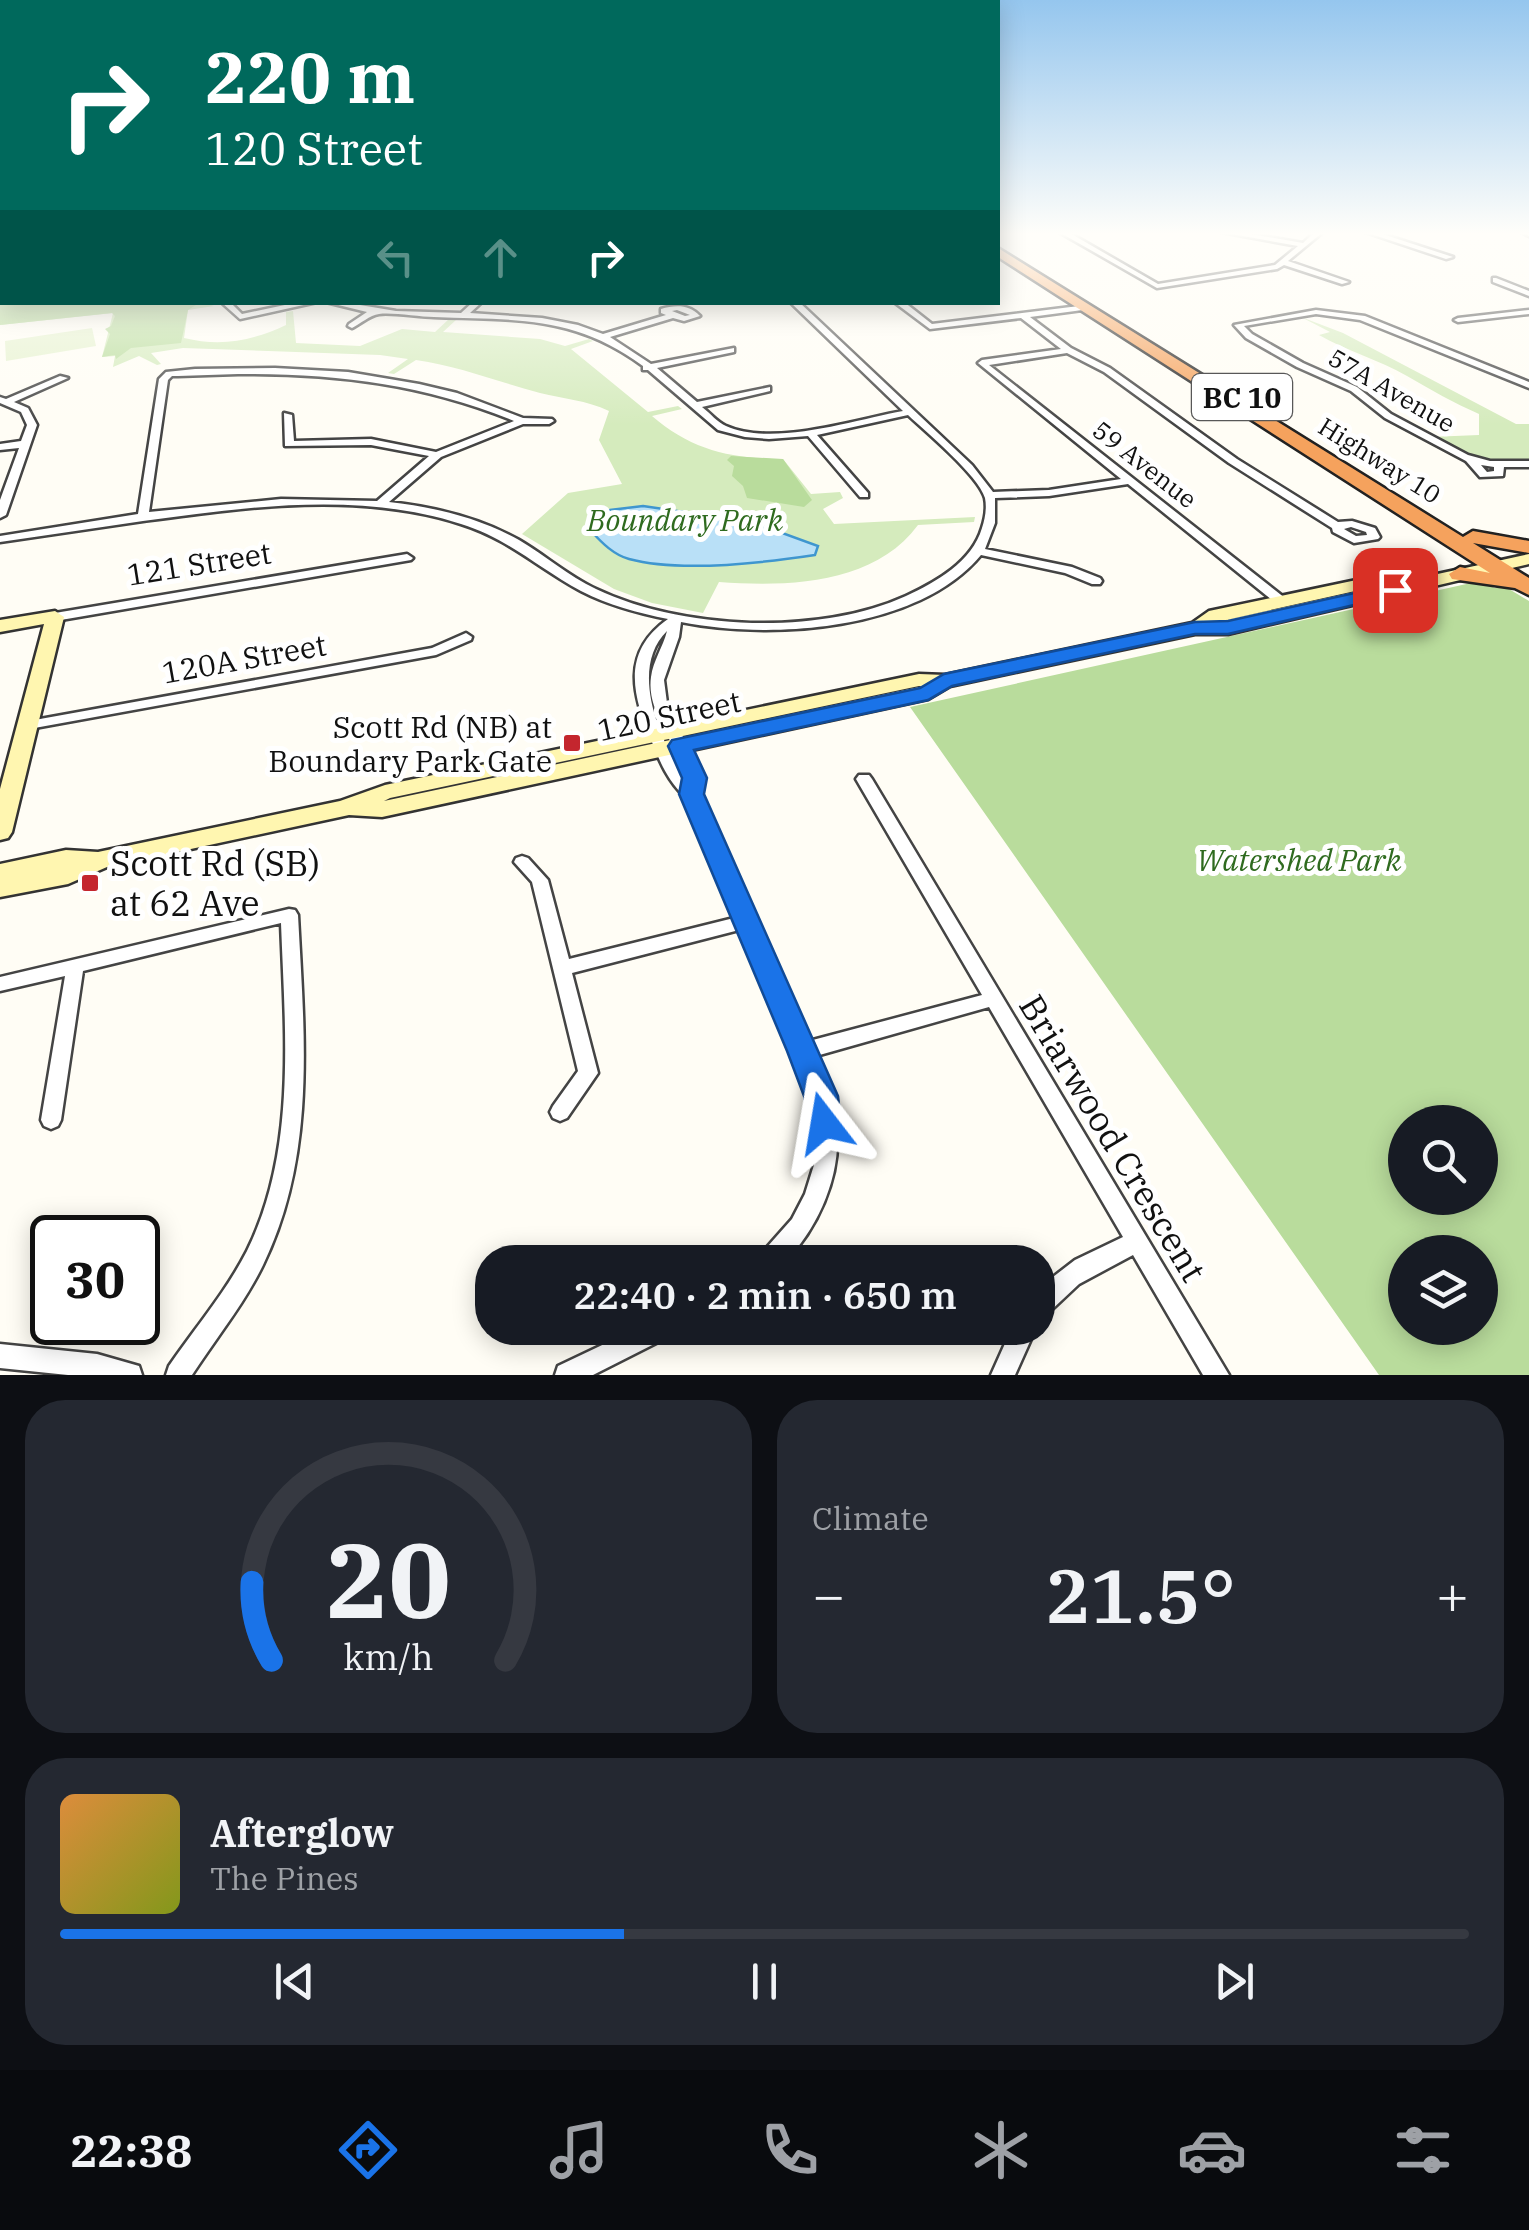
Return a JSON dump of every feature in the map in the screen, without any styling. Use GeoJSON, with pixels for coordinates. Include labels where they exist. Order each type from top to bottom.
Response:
{"type":"FeatureCollection","features":[{"type":"Feature","properties":{"kind":"highway","name":"Highway 10"},"geometry":{"type":"LineString","coordinates":[[1071,296],[1443,532],[1514,559]]}},
{"type":"Feature","properties":{"kind":"highway","name":"Highway 10"},"geometry":{"type":"LineString","coordinates":[[1077,296],[1514,559],[1529,588]]}},
{"type":"Feature","properties":{"kind":"highway"},"geometry":{"type":"LineString","coordinates":[[1443,532],[1455,553],[1455,569],[1529,588]]}},
{"type":"Feature","properties":{"kind":"main road","name":"120 Street"},"geometry":{"type":"LineString","coordinates":[[1195,628],[1216,616],[1281,601],[1514,559]]}},
{"type":"Feature","properties":{"kind":"main road","name":"120 Street"},"geometry":{"type":"LineString","coordinates":[[0,888],[68,875],[101,860],[345,808],[382,809],[668,741],[928,693],[944,681],[1195,628],[1228,628],[1455,569]]}},
{"type":"Feature","properties":{"kind":"main road","name":"121 Street"},"geometry":{"type":"LineString","coordinates":[[0,626],[55,617]]}},
{"type":"Feature","properties":{"kind":"main road"},"geometry":{"type":"LineString","coordinates":[[0,832],[55,617]]}},
{"type":"Feature","properties":{"kind":"main road","name":"120 Street"},"geometry":{"type":"LineString","coordinates":[[0,873],[66,859],[101,860]]}},
{"type":"Feature","properties":{"kind":"street"},"geometry":{"type":"LineString","coordinates":[[226,305],[239,321],[302,305]]}},
{"type":"Feature","properties":{"kind":"street"},"geometry":{"type":"LineString","coordinates":[[347,305],[544,323],[603,337],[721,428],[745,436],[811,434],[851,422],[911,412]]}},
{"type":"Feature","properties":{"kind":"street"},"geometry":{"type":"LineString","coordinates":[[463,316],[475,305]]}},
{"type":"Feature","properties":{"kind":"street"},"geometry":{"type":"LineString","coordinates":[[0,539],[271,503],[380,504],[475,526],[512,541],[596,594],[675,620],[708,625],[782,625],[874,612],[915,598],[954,576],[979,551],[991,514],[989,495],[968,467],[797,305]]}},
{"type":"Feature","properties":{"kind":"street"},"geometry":{"type":"LineString","coordinates":[[902,305],[930,327],[1087,307]]}},
{"type":"Feature","properties":{"kind":"street"},"geometry":{"type":"LineString","coordinates":[[352,326],[376,310]]}},
{"type":"Feature","properties":{"kind":"street"},"geometry":{"type":"LineString","coordinates":[[1458,320],[1529,312]]}},
{"type":"Feature","properties":{"kind":"street","name":"57A Avenue"},"geometry":{"type":"LineString","coordinates":[[1529,385],[1474,366],[1382,323],[1332,313],[1238,324],[1240,330],[1300,365],[1354,388],[1388,416],[1470,459],[1484,476],[1499,474],[1498,464],[1529,464]]}},
{"type":"Feature","properties":{"kind":"street"},"geometry":{"type":"LineString","coordinates":[[603,337],[673,315]]}},
{"type":"Feature","properties":{"kind":"street"},"geometry":{"type":"LineString","coordinates":[[1024,316],[1233,461],[1338,527]]}},
{"type":"Feature","properties":{"kind":"street"},"geometry":{"type":"LineString","coordinates":[[646,368],[730,350]]}},
{"type":"Feature","properties":{"kind":"street","name":"59 Avenue"},"geometry":{"type":"LineString","coordinates":[[1068,350],[982,363],[1281,601]]}},
{"type":"Feature","properties":{"kind":"street"},"geometry":{"type":"LineString","coordinates":[[143,518],[166,372],[279,370],[369,376],[468,398],[522,421]]}},
{"type":"Feature","properties":{"kind":"street"},"geometry":{"type":"LineString","coordinates":[[4,400],[63,378]]}},
{"type":"Feature","properties":{"kind":"street"},"geometry":{"type":"LineString","coordinates":[[694,406],[767,389]]}},
{"type":"Feature","properties":{"kind":"street"},"geometry":{"type":"LineString","coordinates":[[0,516],[32,426],[30,416],[4,400]]}},
{"type":"Feature","properties":{"kind":"street"},"geometry":{"type":"LineString","coordinates":[[287,415],[289,444],[370,442],[438,455]]}},
{"type":"Feature","properties":{"kind":"street"},"geometry":{"type":"LineString","coordinates":[[380,504],[438,455],[522,421],[549,421]]}},
{"type":"Feature","properties":{"kind":"street"},"geometry":{"type":"LineString","coordinates":[[811,434],[864,494]]}},
{"type":"Feature","properties":{"kind":"street"},"geometry":{"type":"LineString","coordinates":[[0,447],[25,444]]}},
{"type":"Feature","properties":{"kind":"street"},"geometry":{"type":"LineString","coordinates":[[989,495],[1049,494],[1130,481]]}},
{"type":"Feature","properties":{"kind":"street"},"geometry":{"type":"LineString","coordinates":[[979,551],[1096,580]]}},
{"type":"Feature","properties":{"kind":"street","name":"121 Street"},"geometry":{"type":"LineString","coordinates":[[55,617],[407,558]]}},
{"type":"Feature","properties":{"kind":"street"},"geometry":{"type":"LineString","coordinates":[[675,620],[675,631],[660,660],[657,689],[677,782],[691,794],[821,1096],[828,1149],[814,1203],[787,1245]]}},
{"type":"Feature","properties":{"kind":"street","name":"120A Street"},"geometry":{"type":"LineString","coordinates":[[29,725],[436,651],[466,638]]}},
{"type":"Feature","properties":{"kind":"street"},"geometry":{"type":"LineString","coordinates":[[864,779],[993,999]]}},
{"type":"Feature","properties":{"kind":"street"},"geometry":{"type":"LineString","coordinates":[[522,862],[540,880],[588,1073],[560,1112]]}},
{"type":"Feature","properties":{"kind":"street"},"geometry":{"type":"LineString","coordinates":[[0,984],[290,915],[297,1098],[286,1177],[256,1256],[178,1375]]}},
{"type":"Feature","properties":{"kind":"street"},"geometry":{"type":"LineString","coordinates":[[562,968],[748,921]]}},
{"type":"Feature","properties":{"kind":"street"},"geometry":{"type":"LineString","coordinates":[[50,1120],[75,967]]}},
{"type":"Feature","properties":{"kind":"street","name":"Briarwood Crescent"},"geometry":{"type":"LineString","coordinates":[[803,1051],[993,999],[1217,1375]]}},
{"type":"Feature","properties":{"kind":"street"},"geometry":{"type":"LineString","coordinates":[[1055,1283],[1079,1267],[1137,1242]]}},
{"type":"Feature","properties":{"kind":"street"},"geometry":{"type":"LineString","coordinates":[[567,1375],[628,1345]]}},
{"type":"Feature","properties":{"kind":"street"},"geometry":{"type":"LineString","coordinates":[[1003,1375],[1016,1345]]}},
{"type":"Feature","properties":{"kind":"street"},"geometry":{"type":"LineString","coordinates":[[0,1356],[97,1366],[130,1375]]}},
{"type":"Feature","properties":{"kind":"green space","name":"Boundary Park"},"geometry":{"type":"Polygon","coordinates":[[[0,305],[211,305],[214,306],[188,310],[184,338],[211,342],[249,339],[286,325],[286,312],[293,311],[296,343],[360,346],[402,329],[435,332],[449,319],[456,320],[443,332],[540,339],[565,346],[589,339],[593,341],[571,349],[648,412],[678,406],[682,409],[652,416],[667,428],[713,450],[783,459],[811,494],[840,492],[843,498],[823,509],[834,524],[975,517],[974,522],[918,525],[900,545],[878,560],[827,578],[772,584],[719,582],[703,613],[652,603],[614,589],[522,534],[568,493],[622,484],[599,440],[609,411],[416,360],[394,374],[388,373],[408,359],[380,355],[183,348],[151,353],[161,364],[139,356],[113,367],[115,356],[102,357],[113,313],[0,325],[0,305]]]}},
{"type":"Feature","properties":{"kind":"green space"},"geometry":{"type":"Polygon","coordinates":[[[0,305],[196,305],[188,310],[181,343],[131,348],[116,359],[115,355],[102,357],[110,334],[105,329],[115,316],[112,313],[0,325],[0,305]]]}},
{"type":"Feature","properties":{"kind":"green space"},"geometry":{"type":"Polygon","coordinates":[[[1301,317],[1343,333],[1516,424],[1529,424],[1529,463],[1478,456],[1430,437],[1479,435],[1479,414],[1319,335],[1330,332],[1301,317]]]}},
{"type":"Feature","properties":{"kind":"green space"},"geometry":{"type":"Polygon","coordinates":[[[92,328],[96,346],[6,361],[5,341],[92,328]]]}},
{"type":"Feature","properties":{"kind":"green space"},"geometry":{"type":"Polygon","coordinates":[[[731,456],[783,459],[812,500],[804,507],[747,498],[743,486],[732,476],[734,466],[727,460],[731,456]]]}},
{"type":"Feature","properties":{"kind":"green space","name":"Watershed Park"},"geometry":{"type":"Polygon","coordinates":[[[1480,581],[1495,588],[1504,586],[1529,601],[1529,1375],[1379,1375],[910,707],[1480,581]]]}},
{"type":"Feature","properties":{"kind":"water"},"geometry":{"type":"Polygon","coordinates":[[[643,506],[752,522],[818,546],[815,555],[794,558],[673,565],[624,557],[592,532],[591,519],[610,510],[643,506]]]}},
{"type":"Feature","properties":{"kind":"place","name":"Scott Rd (NB) at Boundary Park Gate"},"geometry":{"type":"Point","coordinates":[572,743]}},
{"type":"Feature","properties":{"kind":"place","name":"Scott Rd (SB) at 62 Ave"},"geometry":{"type":"Point","coordinates":[90,883]}},
{"type":"Feature","properties":{"kind":"route"},"geometry":{"type":"LineString","coordinates":[[824,1123],[821,1096],[803,1051],[691,794],[694,778],[680,746],[928,693],[944,681],[1195,628],[1228,628],[1395,590]]}}]}
